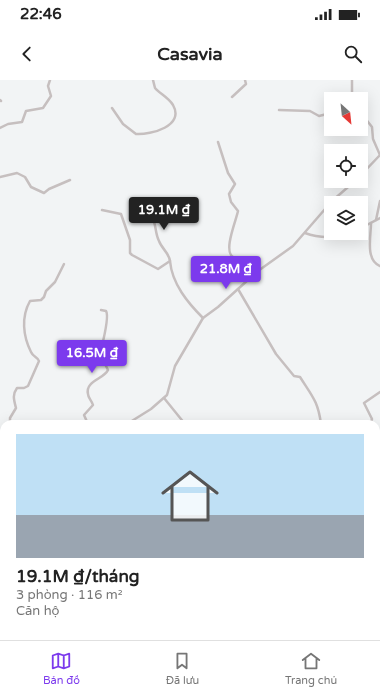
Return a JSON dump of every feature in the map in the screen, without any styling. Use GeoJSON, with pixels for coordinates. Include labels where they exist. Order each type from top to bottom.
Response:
{"type":"FeatureCollection","features":[{"type":"Feature","properties":{"kind":"street"},"geometry":{"type":"LineString","coordinates":[[0,128],[11,123],[22,122],[26,111],[42,108],[51,96],[48,86],[50,80]]}},
{"type":"Feature","properties":{"kind":"street"},"geometry":{"type":"LineString","coordinates":[[112,108],[123,124],[136,134],[153,132],[167,127],[172,121],[174,107],[166,96],[155,88],[153,80]]}},
{"type":"Feature","properties":{"kind":"street"},"geometry":{"type":"LineString","coordinates":[[232,97],[246,84],[245,80]]}},
{"type":"Feature","properties":{"kind":"street"},"geometry":{"type":"LineString","coordinates":[[352,80],[352,92]]}},
{"type":"Feature","properties":{"kind":"street"},"geometry":{"type":"LineString","coordinates":[[279,110],[310,111],[319,116],[324,115]]}},
{"type":"Feature","properties":{"kind":"street"},"geometry":{"type":"LineString","coordinates":[[368,122],[372,127],[373,139],[380,155],[368,168]]}},
{"type":"Feature","properties":{"kind":"street"},"geometry":{"type":"LineString","coordinates":[[218,142],[228,173],[235,184],[229,194],[231,202],[238,211],[228,245],[230,254],[232,257],[249,263],[258,271]]}},
{"type":"Feature","properties":{"kind":"street"},"geometry":{"type":"LineString","coordinates":[[0,177],[17,173],[25,177],[31,187],[44,193],[49,189],[70,180]]}},
{"type":"Feature","properties":{"kind":"street"},"geometry":{"type":"LineString","coordinates":[[133,420],[151,409],[164,398],[169,388],[175,366],[204,318],[258,271],[287,251],[305,233],[332,201],[347,188]]}},
{"type":"Feature","properties":{"kind":"street"},"geometry":{"type":"LineString","coordinates":[[376,220],[380,201]]}},
{"type":"Feature","properties":{"kind":"street"},"geometry":{"type":"LineString","coordinates":[[102,210],[122,214],[130,240],[132,255],[158,269],[170,261]]}},
{"type":"Feature","properties":{"kind":"street"},"geometry":{"type":"LineString","coordinates":[[143,210],[151,216],[156,228],[158,241],[165,250],[170,261],[172,273],[182,293],[204,318]]}},
{"type":"Feature","properties":{"kind":"street"},"geometry":{"type":"LineString","coordinates":[[368,224],[380,218]]}},
{"type":"Feature","properties":{"kind":"street"},"geometry":{"type":"LineString","coordinates":[[371,223],[371,255],[375,263],[380,266]]}},
{"type":"Feature","properties":{"kind":"street"},"geometry":{"type":"LineString","coordinates":[[305,233],[324,237]]}},
{"type":"Feature","properties":{"kind":"street"},"geometry":{"type":"LineString","coordinates":[[10,420],[16,408],[13,398],[15,392],[17,388],[24,388],[28,386],[39,361],[32,353],[24,332],[27,307],[30,301],[44,298],[46,291],[55,282],[64,264]]}},
{"type":"Feature","properties":{"kind":"street"},"geometry":{"type":"LineString","coordinates":[[238,289],[276,354],[294,376],[300,377],[314,397],[318,404],[321,420]]}},
{"type":"Feature","properties":{"kind":"street"},"geometry":{"type":"LineString","coordinates":[[86,420],[84,415],[93,406],[88,394],[88,388],[90,384],[108,370],[100,354],[105,340],[104,327],[107,314],[106,311],[101,310]]}},
{"type":"Feature","properties":{"kind":"street"},"geometry":{"type":"LineString","coordinates":[[372,420],[364,403],[380,392]]}},
{"type":"Feature","properties":{"kind":"street"},"geometry":{"type":"LineString","coordinates":[[164,398],[182,420]]}}]}
